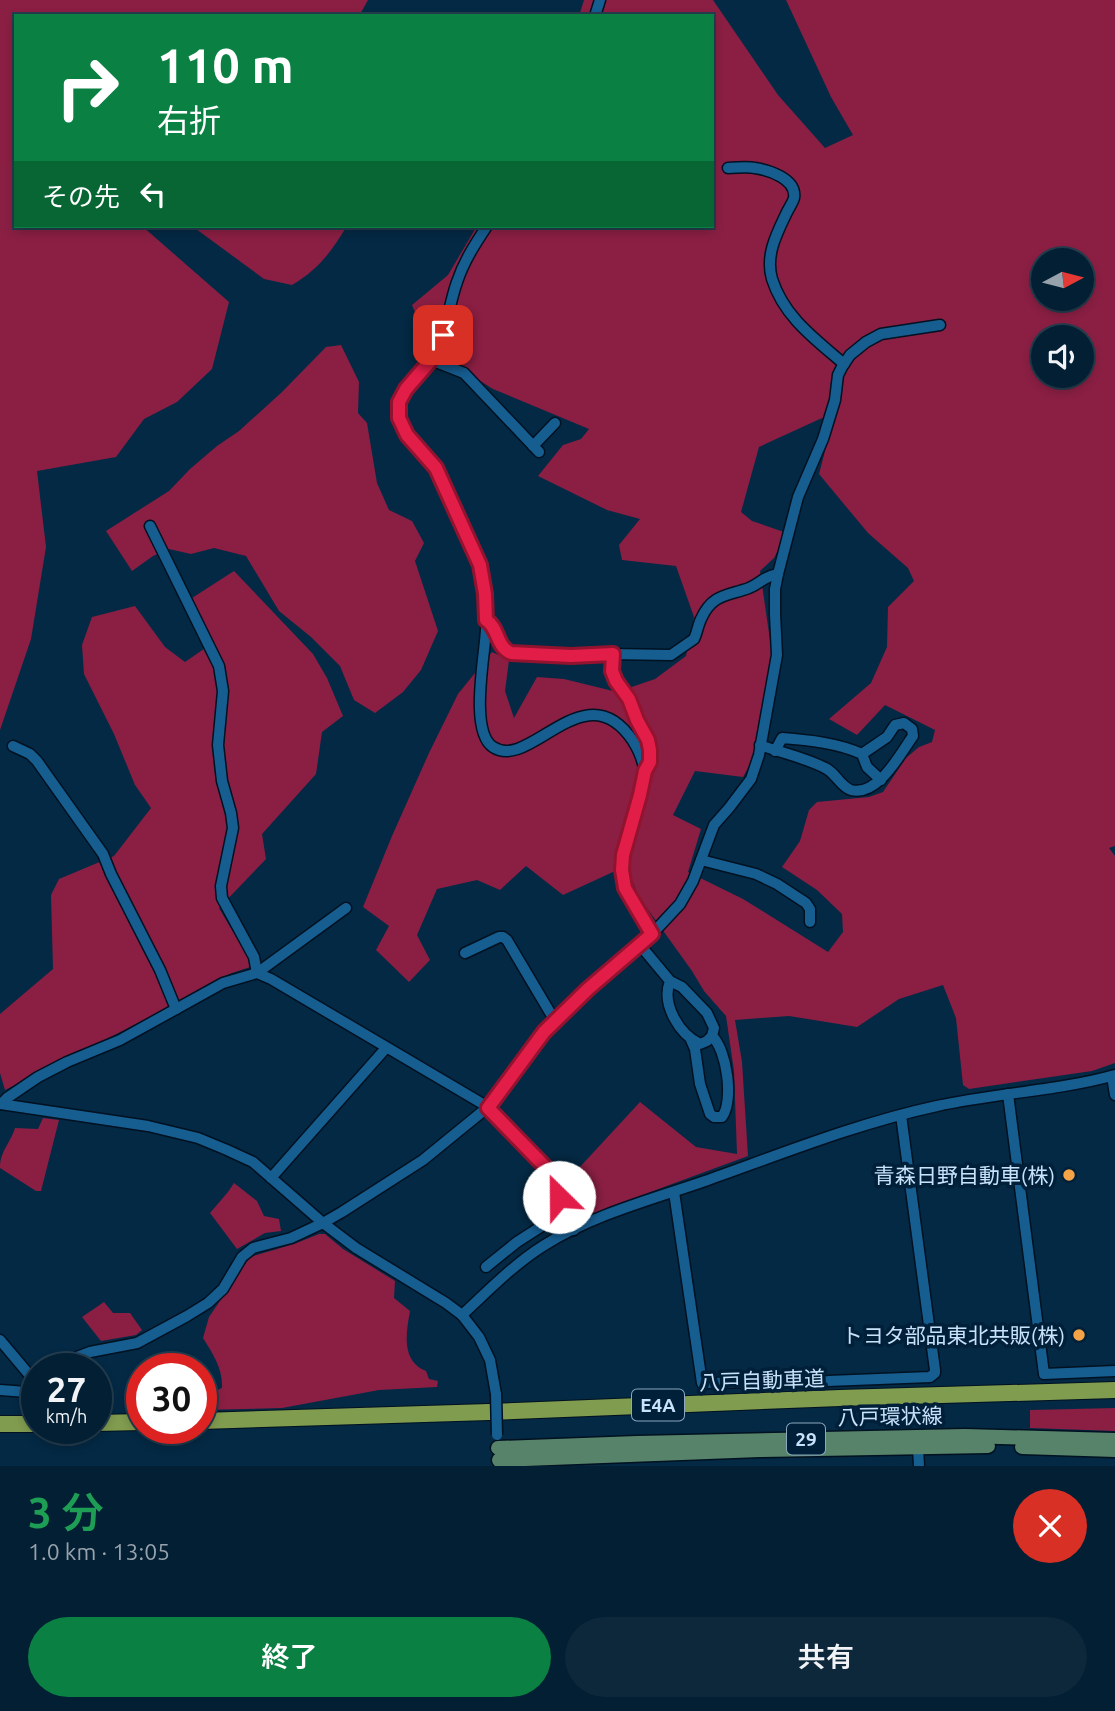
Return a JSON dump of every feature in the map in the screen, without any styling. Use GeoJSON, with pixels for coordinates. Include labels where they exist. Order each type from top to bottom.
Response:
{"type":"FeatureCollection","features":[{"type":"Feature","properties":{"kind":"highway","name":"八戸自動車道"},"geometry":{"type":"LineString","coordinates":[[217,1420],[1115,1390]]}},
{"type":"Feature","properties":{"kind":"highway"},"geometry":{"type":"LineString","coordinates":[[0,1424],[21,1423]]}},
{"type":"Feature","properties":{"kind":"main road","name":"八戸環状線"},"geometry":{"type":"LineString","coordinates":[[498,1452],[636,1443],[965,1436],[1115,1440]]}},
{"type":"Feature","properties":{"kind":"main road","name":"八戸環状線"},"geometry":{"type":"LineString","coordinates":[[498,1452],[651,1453],[918,1447],[1115,1450]]}},
{"type":"Feature","properties":{"kind":"street"},"geometry":{"type":"LineString","coordinates":[[728,168],[754,168],[768,172],[785,179],[792,188],[794,198],[772,246],[772,278],[782,303],[791,316],[844,363]]}},
{"type":"Feature","properties":{"kind":"street"},"geometry":{"type":"LineString","coordinates":[[486,228],[462,270],[443,335],[431,360],[406,389],[399,402],[399,418],[407,435],[436,468],[480,565],[486,620],[480,699],[481,727],[485,738],[493,747],[508,751],[522,748],[563,723],[590,715],[606,717],[617,723],[632,739],[645,771]]}},
{"type":"Feature","properties":{"kind":"street"},"geometry":{"type":"LineString","coordinates":[[87,1353],[137,1343],[187,1316],[208,1303],[223,1289],[242,1256],[254,1248],[291,1238],[323,1223],[423,1160],[488,1108],[544,1032],[588,989],[652,934],[680,904],[693,881],[714,825],[751,779],[777,655],[775,601],[778,574],[797,497],[823,439],[835,400],[838,375],[850,355],[881,334],[940,325]]}},
{"type":"Feature","properties":{"kind":"street"},"geometry":{"type":"LineString","coordinates":[[431,360],[464,373],[536,449],[555,423]]}},
{"type":"Feature","properties":{"kind":"street"},"geometry":{"type":"LineString","coordinates":[[150,526],[219,666],[223,691],[218,745],[222,781],[233,828],[221,886],[222,898],[254,957],[257,973]]}},
{"type":"Feature","properties":{"kind":"street"},"geometry":{"type":"LineString","coordinates":[[486,620],[492,624],[505,650],[511,653],[571,656],[671,654],[694,639],[708,606],[717,598],[752,587],[769,575],[778,574]]}},
{"type":"Feature","properties":{"kind":"street"},"geometry":{"type":"LineString","coordinates":[[613,654],[612,671],[629,699],[650,750],[650,762],[645,771],[623,855],[622,870],[625,888],[652,934]]}},
{"type":"Feature","properties":{"kind":"street"},"geometry":{"type":"LineString","coordinates":[[760,745],[823,767],[834,773],[851,790],[865,789],[881,780],[913,736],[912,729],[904,723],[895,725],[887,737],[862,754]]}},
{"type":"Feature","properties":{"kind":"street"},"geometry":{"type":"LineString","coordinates":[[775,751],[782,738],[852,749],[862,754],[867,767],[881,780]]}},
{"type":"Feature","properties":{"kind":"street"},"geometry":{"type":"LineString","coordinates":[[13,746],[30,754],[37,761],[103,854],[160,970],[176,1009]]}},
{"type":"Feature","properties":{"kind":"street"},"geometry":{"type":"LineString","coordinates":[[701,860],[756,874],[777,884],[806,903],[810,909],[810,922]]}},
{"type":"Feature","properties":{"kind":"street"},"geometry":{"type":"LineString","coordinates":[[1,1104],[38,1077],[120,1040],[203,992],[257,973],[346,908]]}},
{"type":"Feature","properties":{"kind":"street"},"geometry":{"type":"LineString","coordinates":[[465,953],[503,937],[555,1021]]}},
{"type":"Feature","properties":{"kind":"street"},"geometry":{"type":"LineString","coordinates":[[640,944],[670,981],[682,986],[707,1013],[714,1028],[712,1036],[700,1044],[691,1040]]}},
{"type":"Feature","properties":{"kind":"street"},"geometry":{"type":"LineString","coordinates":[[257,973],[488,1108],[556,1178],[561,1191],[556,1217]]}},
{"type":"Feature","properties":{"kind":"street"},"geometry":{"type":"LineString","coordinates":[[670,981],[666,991],[671,1012],[695,1049],[700,1084],[710,1114],[722,1117],[727,1110],[726,1066],[723,1052],[712,1036]]}},
{"type":"Feature","properties":{"kind":"street"},"geometry":{"type":"LineString","coordinates":[[271,1178],[386,1048]]}},
{"type":"Feature","properties":{"kind":"street"},"geometry":{"type":"LineString","coordinates":[[462,1315],[509,1271],[543,1246],[599,1218],[848,1130],[947,1104],[1074,1085],[1114,1076],[1115,1095]]}},
{"type":"Feature","properties":{"kind":"street"},"geometry":{"type":"LineString","coordinates":[[1008,1094],[1044,1374],[1115,1371]]}},
{"type":"Feature","properties":{"kind":"street"},"geometry":{"type":"LineString","coordinates":[[1,1104],[148,1126],[198,1138],[253,1162],[356,1248],[462,1315],[490,1360],[496,1394],[498,1452]]}},
{"type":"Feature","properties":{"kind":"street"},"geometry":{"type":"LineString","coordinates":[[674,1192],[702,1383],[933,1376],[935,1370],[901,1115]]}},
{"type":"Feature","properties":{"kind":"street"},"geometry":{"type":"LineString","coordinates":[[486,1267],[517,1242],[556,1217],[566,1220],[574,1230]]}},
{"type":"Feature","properties":{"kind":"street"},"geometry":{"type":"LineString","coordinates":[[0,1340],[21,1366]]}},
{"type":"Feature","properties":{"kind":"street"},"geometry":{"type":"LineString","coordinates":[[0,1390],[21,1392]]}},
{"type":"Feature","properties":{"kind":"street"},"geometry":{"type":"LineString","coordinates":[[918,1447],[919,1466]]}},
{"type":"Feature","properties":{"kind":"shaded area"},"geometry":{"type":"Polygon","coordinates":[[[0,0],[368,0],[360,14],[14,14],[14,228],[144,228],[229,302],[212,369],[177,402],[144,419],[116,457],[37,471],[46,547],[31,639],[0,730],[0,0]]]}},
{"type":"Feature","properties":{"kind":"shaded area"},"geometry":{"type":"Polygon","coordinates":[[[584,0],[713,0],[778,95],[825,148],[853,135],[831,97],[786,0],[1115,0],[1115,846],[1109,848],[1115,856],[1115,1063],[1092,1071],[969,1089],[963,1085],[956,1018],[943,985],[899,999],[857,1027],[789,1016],[735,1020],[742,1062],[748,1156],[588,1215],[566,1182],[640,1102],[696,1147],[737,1154],[734,1071],[726,1016],[704,991],[639,897],[626,866],[563,895],[526,866],[500,890],[477,880],[437,889],[417,935],[430,960],[409,982],[376,950],[389,926],[363,907],[429,753],[458,694],[492,652],[509,660],[505,691],[514,718],[537,677],[564,679],[617,692],[655,679],[686,656],[694,617],[676,566],[622,560],[619,545],[640,519],[607,510],[538,476],[563,445],[581,439],[589,429],[493,389],[430,349],[412,305],[448,275],[476,228],[714,228],[714,14],[580,14],[584,0]],[[822,418],[759,447],[741,512],[752,521],[787,533],[774,558],[760,571],[772,654],[764,724],[752,761],[743,777],[695,771],[673,815],[701,829],[688,872],[743,899],[828,952],[843,932],[842,914],[817,890],[782,867],[800,841],[809,810],[817,802],[869,797],[883,792],[906,758],[919,747],[932,742],[935,730],[885,705],[857,735],[829,719],[871,683],[887,647],[888,607],[914,581],[908,568],[868,533],[819,474],[831,428],[822,418]]]}},
{"type":"Feature","properties":{"kind":"shaded area"},"geometry":{"type":"Polygon","coordinates":[[[195,228],[346,228],[324,259],[292,285],[264,279],[195,228]]]}},
{"type":"Feature","properties":{"kind":"shaded area"},"geometry":{"type":"Polygon","coordinates":[[[341,345],[359,382],[358,413],[367,423],[377,483],[389,510],[412,521],[424,543],[415,561],[438,631],[421,670],[403,692],[375,713],[354,700],[340,666],[311,637],[279,611],[246,556],[214,548],[191,554],[169,549],[153,556],[132,571],[106,531],[169,491],[190,469],[239,431],[282,392],[326,347],[341,345]]]}},
{"type":"Feature","properties":{"kind":"shaded area"},"geometry":{"type":"Polygon","coordinates":[[[234,571],[313,654],[327,678],[343,716],[322,732],[316,774],[262,834],[266,859],[219,908],[253,966],[229,974],[5,1090],[0,1073],[0,1014],[53,969],[51,895],[59,879],[114,856],[151,808],[135,785],[114,734],[84,674],[82,645],[92,617],[135,606],[165,647],[185,662],[214,642],[192,598],[234,571]]]}},
{"type":"Feature","properties":{"kind":"shaded area"},"geometry":{"type":"Polygon","coordinates":[[[43,1118],[59,1120],[41,1191],[36,1191],[0,1168],[0,1162],[15,1128],[38,1129],[43,1118]]]}},
{"type":"Feature","properties":{"kind":"shaded area"},"geometry":{"type":"Polygon","coordinates":[[[234,1183],[257,1201],[264,1216],[279,1219],[281,1231],[265,1233],[237,1249],[210,1213],[234,1183]]]}},
{"type":"Feature","properties":{"kind":"shaded area"},"geometry":{"type":"Polygon","coordinates":[[[325,1234],[343,1249],[395,1281],[394,1298],[410,1311],[407,1337],[409,1353],[412,1360],[426,1371],[429,1379],[438,1381],[437,1387],[379,1390],[282,1408],[217,1410],[217,1390],[222,1388],[222,1381],[217,1353],[212,1353],[203,1338],[209,1317],[250,1257],[325,1234]]]}},
{"type":"Feature","properties":{"kind":"shaded area"},"geometry":{"type":"Polygon","coordinates":[[[104,1302],[113,1313],[130,1313],[142,1330],[136,1335],[101,1341],[82,1317],[104,1302]]]}},
{"type":"Feature","properties":{"kind":"shaded area"},"geometry":{"type":"Polygon","coordinates":[[[1115,1408],[1115,1431],[1030,1428],[1030,1410],[1115,1408]]]}},
{"type":"Feature","properties":{"kind":"place","name":"青森日野自動車(株)"},"geometry":{"type":"Point","coordinates":[1069,1175]}},
{"type":"Feature","properties":{"kind":"place","name":"トヨタ部品東北共販(株)"},"geometry":{"type":"Point","coordinates":[1079,1335]}},
{"type":"Feature","properties":{"kind":"route"},"geometry":{"type":"LineString","coordinates":[[443,335],[431,360],[406,389],[399,402],[399,418],[407,435],[436,468],[480,565],[486,620],[492,624],[505,650],[511,653],[571,656],[613,654],[612,671],[634,709],[650,750],[650,762],[645,771],[623,855],[622,870],[625,888],[652,934],[588,989],[544,1032],[488,1108],[556,1178],[561,1191],[559,1197]]}}]}
